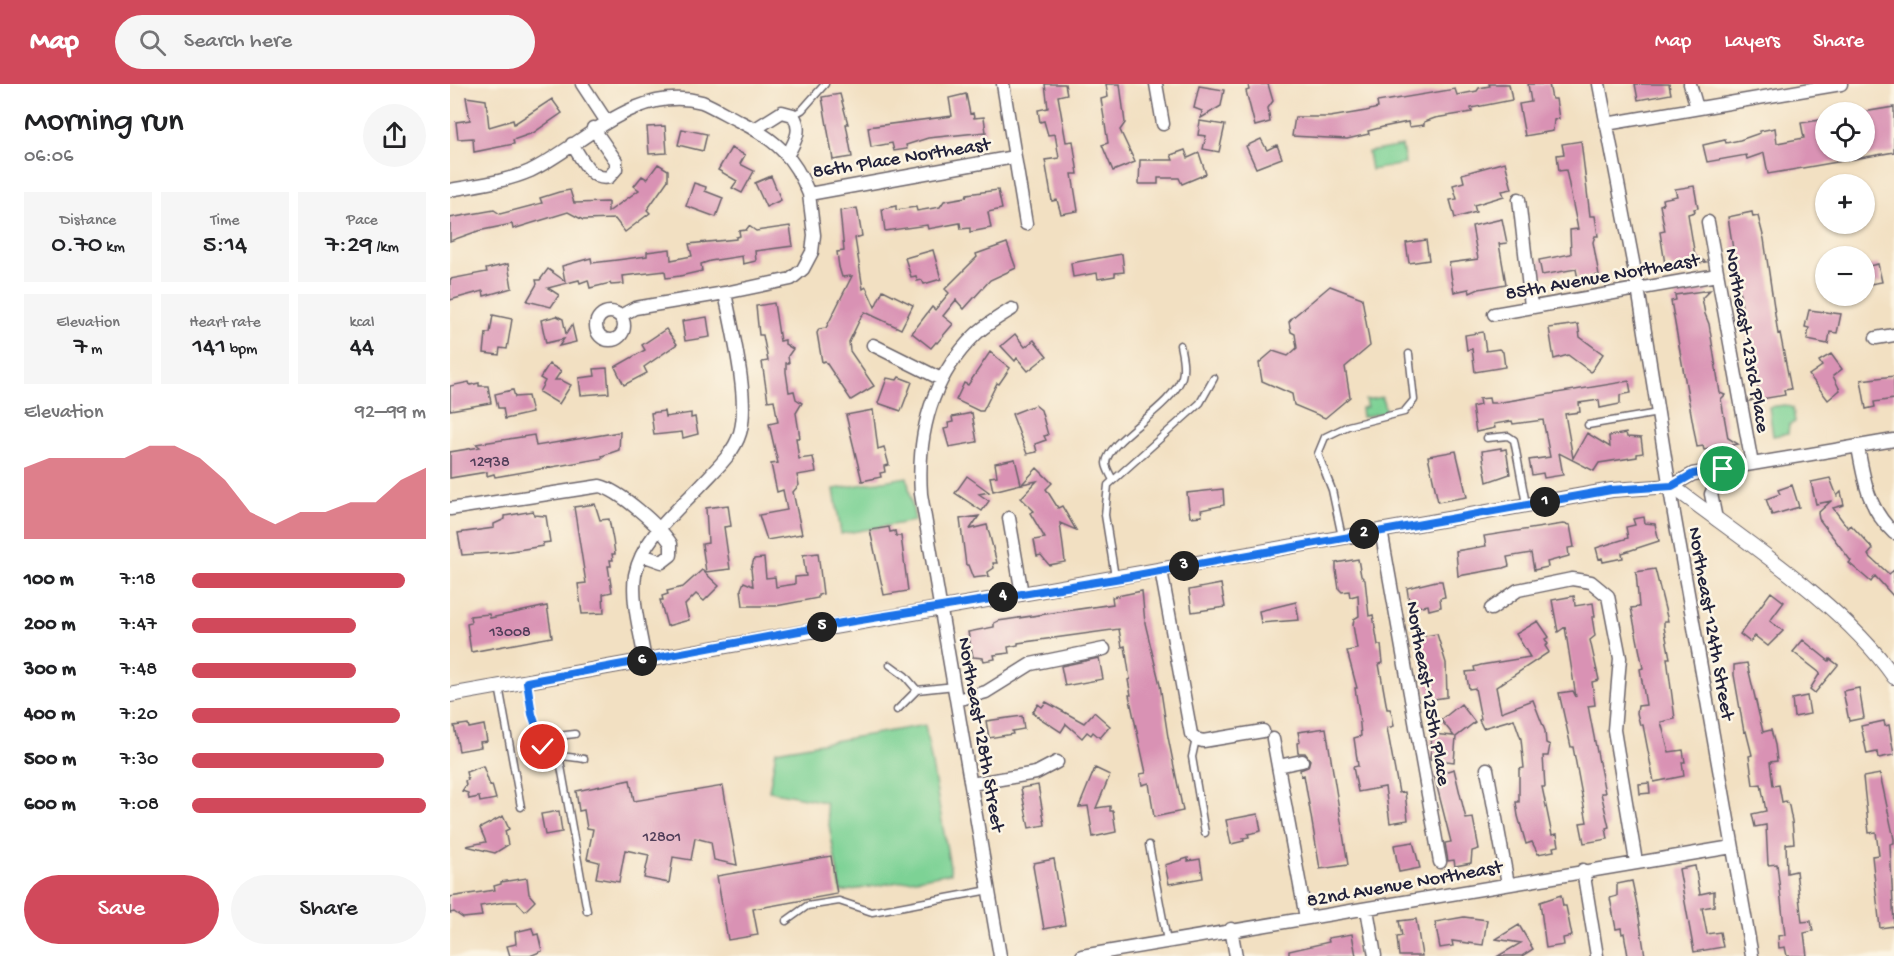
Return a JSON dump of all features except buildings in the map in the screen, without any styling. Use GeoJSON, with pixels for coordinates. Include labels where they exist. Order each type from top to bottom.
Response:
{"type":"FeatureCollection","features":[{"type":"Feature","properties":{"kind":"street"},"geometry":{"type":"LineString","coordinates":[[582,84],[605,119]]}},
{"type":"Feature","properties":{"kind":"street"},"geometry":{"type":"LineString","coordinates":[[1003,84],[1026,224]]}},
{"type":"Feature","properties":{"kind":"street"},"geometry":{"type":"LineString","coordinates":[[1156,84],[1163,124]]}},
{"type":"Feature","properties":{"kind":"street","name":"Northeast 124th Street"},"geometry":{"type":"LineString","coordinates":[[1599,84],[1638,288],[1752,956]]}},
{"type":"Feature","properties":{"kind":"street"},"geometry":{"type":"LineString","coordinates":[[1690,84],[1697,108]]}},
{"type":"Feature","properties":{"kind":"street"},"geometry":{"type":"LineString","coordinates":[[1606,124],[1841,84]]}},
{"type":"Feature","properties":{"kind":"street","name":"86th Place Northeast"},"geometry":{"type":"LineString","coordinates":[[450,190],[495,182],[530,171],[605,119],[635,104],[652,99],[677,98],[700,101],[755,129],[784,152],[799,169],[809,194],[1014,157]]}},
{"type":"Feature","properties":{"kind":"street"},"geometry":{"type":"LineString","coordinates":[[755,129],[772,116],[782,112],[793,115],[799,124],[797,138],[784,152]]}},
{"type":"Feature","properties":{"kind":"street"},"geometry":{"type":"LineString","coordinates":[[572,144],[594,175],[602,179],[609,177],[616,169],[616,161],[593,128]]}},
{"type":"Feature","properties":{"kind":"street"},"geometry":{"type":"LineString","coordinates":[[620,316],[635,308],[725,294],[791,279],[803,270],[812,252],[814,235],[809,194]]}},
{"type":"Feature","properties":{"kind":"street"},"geometry":{"type":"LineString","coordinates":[[1519,199],[1531,306]]}},
{"type":"Feature","properties":{"kind":"street","name":"Northeast 123rd Place"},"geometry":{"type":"LineString","coordinates":[[1708,222],[1752,464]]}},
{"type":"Feature","properties":{"kind":"street","name":"85th Avenue Northeast"},"geometry":{"type":"LineString","coordinates":[[1494,314],[1717,275]]}},
{"type":"Feature","properties":{"kind":"street"},"geometry":{"type":"LineString","coordinates":[[645,661],[635,576],[642,555],[660,530],[724,460],[740,435],[743,415],[742,393],[725,294]]}},
{"type":"Feature","properties":{"kind":"street","name":"Northeast 128th Street"},"geometry":{"type":"LineString","coordinates":[[1000,956],[921,494],[920,461],[924,425],[941,379],[975,334],[1012,309]]}},
{"type":"Feature","properties":{"kind":"street"},"geometry":{"type":"LineString","coordinates":[[1876,339],[1894,335]]}},
{"type":"Feature","properties":{"kind":"street"},"geometry":{"type":"LineString","coordinates":[[873,345],[941,379]]}},
{"type":"Feature","properties":{"kind":"street"},"geometry":{"type":"LineString","coordinates":[[450,695],[1611,490],[1672,486],[1693,474],[1894,440]]}},
{"type":"Feature","properties":{"kind":"street"},"geometry":{"type":"LineString","coordinates":[[1858,447],[1871,502],[1882,522],[1894,533]]}},
{"type":"Feature","properties":{"kind":"street"},"geometry":{"type":"LineString","coordinates":[[1716,519],[1711,494],[1723,469]]}},
{"type":"Feature","properties":{"kind":"street"},"geometry":{"type":"LineString","coordinates":[[450,509],[600,486],[611,489],[660,530],[671,544],[672,552],[668,558],[658,562],[642,555]]}},
{"type":"Feature","properties":{"kind":"street"},"geometry":{"type":"LineString","coordinates":[[1672,486],[1817,598],[1860,636],[1894,677]]}},
{"type":"Feature","properties":{"kind":"street"},"geometry":{"type":"LineString","coordinates":[[1009,518],[1022,594]]}},
{"type":"Feature","properties":{"kind":"street","name":"Northeast 125th Place"},"geometry":{"type":"LineString","coordinates":[[1381,530],[1440,862]]}},
{"type":"Feature","properties":{"kind":"street"},"geometry":{"type":"LineString","coordinates":[[1161,570],[1189,726],[1196,740],[1268,735],[1278,766],[1306,918]]}},
{"type":"Feature","properties":{"kind":"street"},"geometry":{"type":"LineString","coordinates":[[1491,609],[1518,590],[1572,579],[1591,582],[1608,596],[1621,673],[1614,730],[1636,862]]}},
{"type":"Feature","properties":{"kind":"street"},"geometry":{"type":"LineString","coordinates":[[957,700],[986,692],[1031,664],[1104,649]]}},
{"type":"Feature","properties":{"kind":"street"},"geometry":{"type":"LineString","coordinates":[[1278,766],[1302,761]]}},
{"type":"Feature","properties":{"kind":"street"},"geometry":{"type":"LineString","coordinates":[[971,784],[1036,773],[1057,762]]}},
{"type":"Feature","properties":{"kind":"street"},"geometry":{"type":"LineString","coordinates":[[1487,769],[1508,884]]}},
{"type":"Feature","properties":{"kind":"street","name":"82nd Avenue Northeast"},"geometry":{"type":"LineString","coordinates":[[1082,956],[1231,929],[1367,909],[1583,870],[1732,847]]}},
{"type":"Feature","properties":{"kind":"street"},"geometry":{"type":"LineString","coordinates":[[1583,870],[1597,956]]}},
{"type":"Feature","properties":{"kind":"street"},"geometry":{"type":"LineString","coordinates":[[1367,909],[1375,956]]}},
{"type":"Feature","properties":{"kind":"street"},"geometry":{"type":"LineString","coordinates":[[1231,929],[1236,956]]}},
{"type":"Feature","properties":{"kind":"lane"},"geometry":{"type":"LineString","coordinates":[[793,115],[802,110],[825,84]]}},
{"type":"Feature","properties":{"kind":"lane"},"geometry":{"type":"LineString","coordinates":[[1113,480],[1106,466],[1106,459],[1128,435],[1175,392],[1182,376],[1183,363],[1180,345]]}},
{"type":"Feature","properties":{"kind":"lane"},"geometry":{"type":"LineString","coordinates":[[1342,538],[1332,490],[1318,454],[1325,437],[1348,426],[1404,412],[1414,400],[1409,354]]}},
{"type":"Feature","properties":{"kind":"lane"},"geometry":{"type":"LineString","coordinates":[[1115,579],[1105,515],[1108,484],[1200,403],[1214,378]]}},
{"type":"Feature","properties":{"kind":"lane"},"geometry":{"type":"LineString","coordinates":[[1588,425],[1659,412]]}},
{"type":"Feature","properties":{"kind":"lane"},"geometry":{"type":"LineString","coordinates":[[1487,438],[1508,436],[1514,440],[1526,505]]}},
{"type":"Feature","properties":{"kind":"lane"},"geometry":{"type":"LineString","coordinates":[[890,665],[905,676],[917,690]]}},
{"type":"Feature","properties":{"kind":"lane"},"geometry":{"type":"LineString","coordinates":[[527,682],[536,727],[543,747],[551,753],[584,759]]}},
{"type":"Feature","properties":{"kind":"lane"},"geometry":{"type":"LineString","coordinates":[[500,686],[521,807]]}},
{"type":"Feature","properties":{"kind":"lane"},"geometry":{"type":"LineString","coordinates":[[897,710],[917,690],[955,686]]}},
{"type":"Feature","properties":{"kind":"lane"},"geometry":{"type":"LineString","coordinates":[[536,727],[549,736],[575,734]]}},
{"type":"Feature","properties":{"kind":"lane"},"geometry":{"type":"LineString","coordinates":[[1196,740],[1192,757],[1205,832]]}},
{"type":"Feature","properties":{"kind":"lane"},"geometry":{"type":"LineString","coordinates":[[559,754],[587,911]]}},
{"type":"Feature","properties":{"kind":"lane"},"geometry":{"type":"LineString","coordinates":[[1149,845],[1167,941]]}},
{"type":"Feature","properties":{"kind":"lane"},"geometry":{"type":"LineString","coordinates":[[786,921],[807,906],[838,901],[872,912],[990,890]]}},
{"type":"Feature","properties":{"kind":"green space"},"geometry":{"type":"Polygon","coordinates":[[[1402,146],[1405,164],[1371,170],[1368,152],[1402,146]]]}},
{"type":"Feature","properties":{"kind":"green space"},"geometry":{"type":"Polygon","coordinates":[[[1382,397],[1386,412],[1362,417],[1361,408],[1367,407],[1365,400],[1382,397]]]}},
{"type":"Feature","properties":{"kind":"green space"},"geometry":{"type":"Polygon","coordinates":[[[1785,405],[1793,408],[1795,422],[1789,425],[1788,433],[1773,436],[1769,407],[1785,405]]]}},
{"type":"Feature","properties":{"kind":"green space"},"geometry":{"type":"Polygon","coordinates":[[[907,477],[915,521],[841,534],[834,489],[907,477]]]}},
{"type":"Feature","properties":{"kind":"green space"},"geometry":{"type":"Polygon","coordinates":[[[925,725],[951,873],[841,892],[825,802],[769,791],[776,751],[925,725]]]}},
{"type":"Feature","properties":{"kind":"route"},"geometry":{"type":"LineString","coordinates":[[543,747],[532,714],[527,682],[842,623],[1115,579],[1611,490],[1672,486],[1693,474],[1723,469]]}}]}
